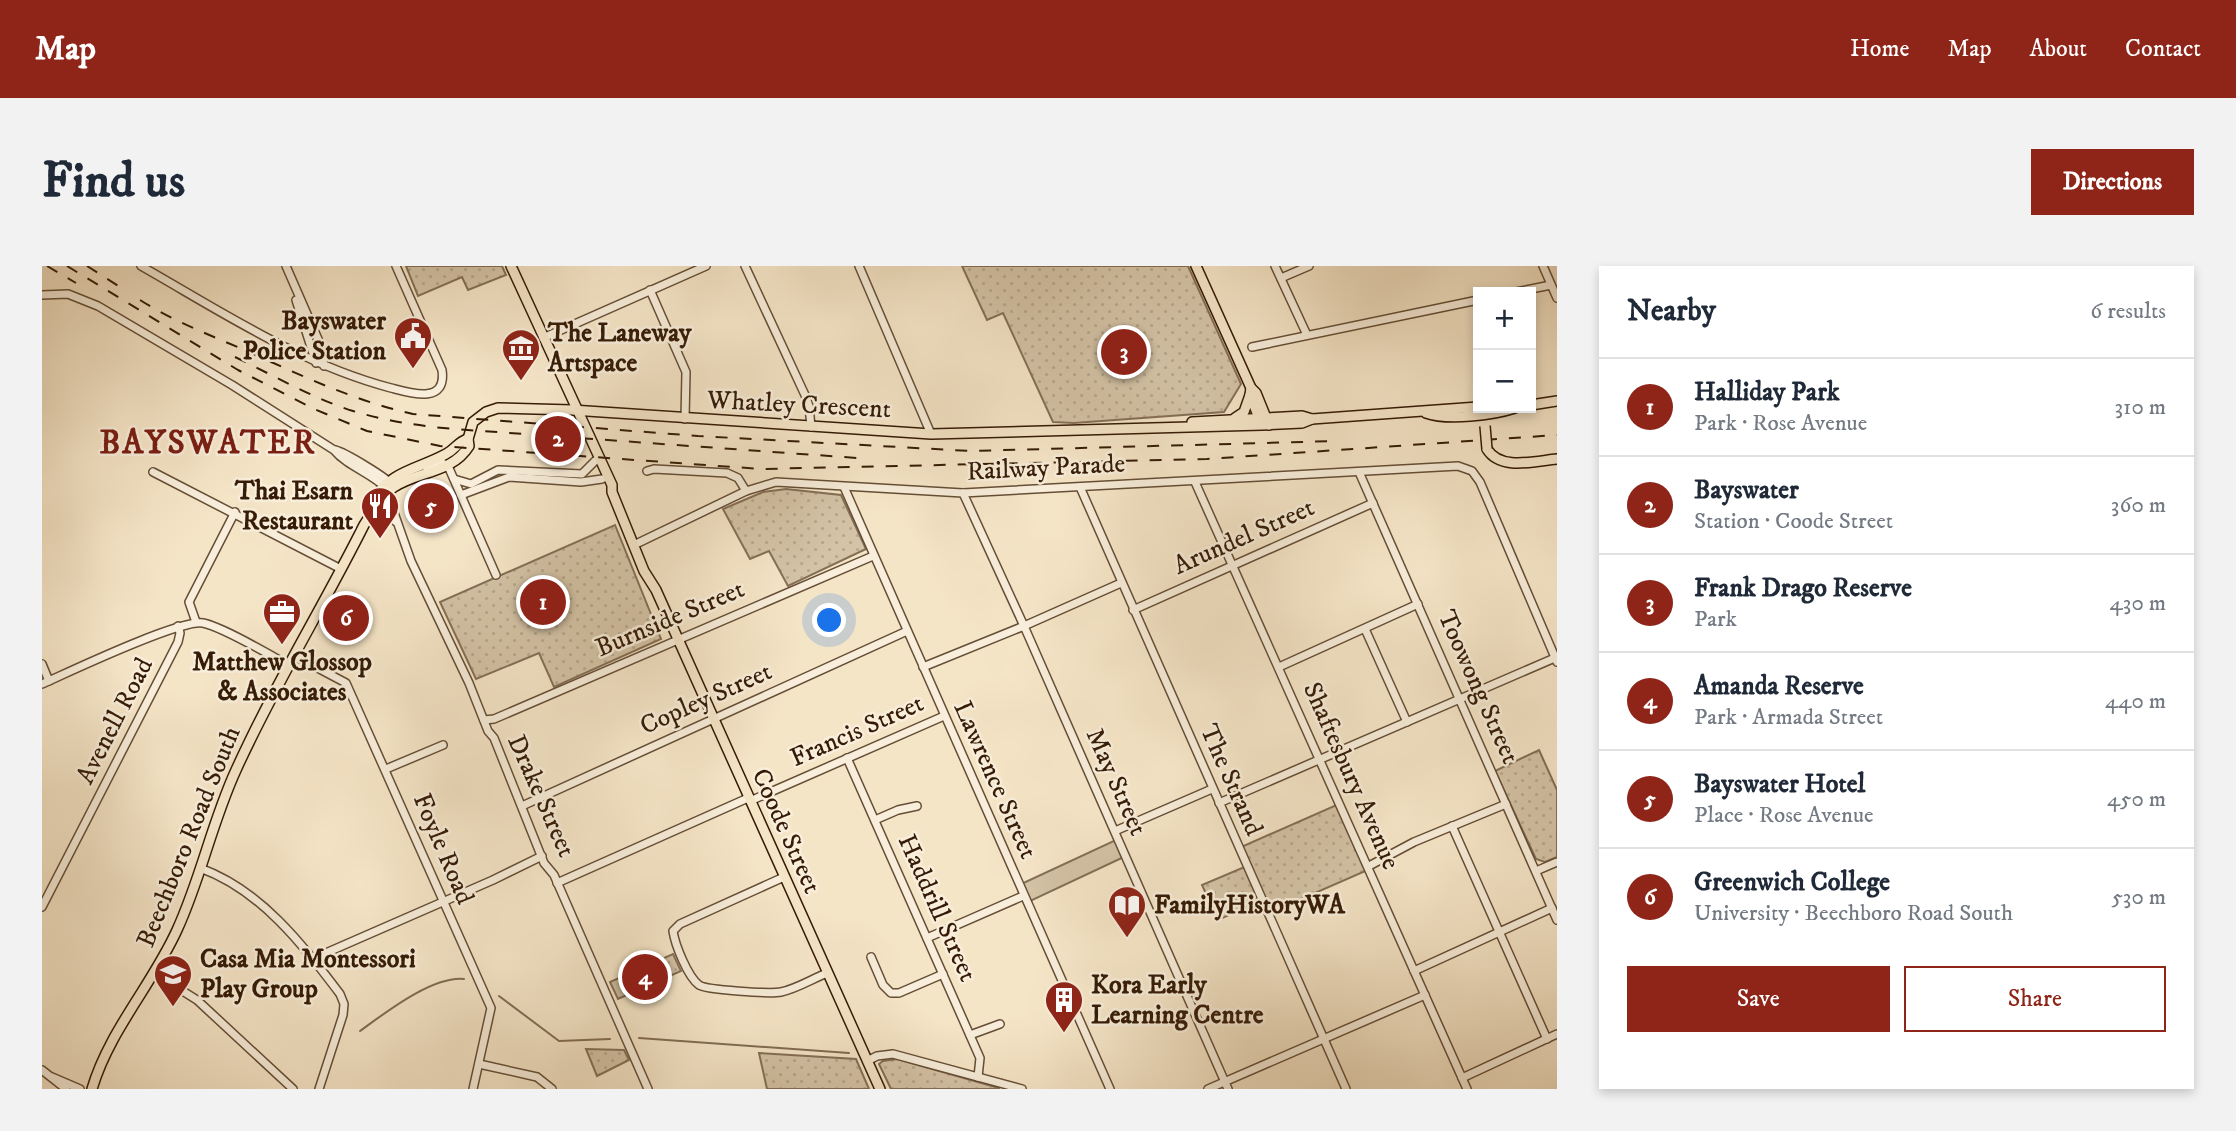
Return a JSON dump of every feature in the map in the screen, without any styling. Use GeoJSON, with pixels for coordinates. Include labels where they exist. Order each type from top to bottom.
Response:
{"type":"FeatureCollection","features":[{"type":"Feature","properties":{"kind":"main road"},"geometry":{"type":"LineString","coordinates":[[511,266],[544,338],[545,350],[575,411]]}},
{"type":"Feature","properties":{"kind":"main road"},"geometry":{"type":"LineString","coordinates":[[1196,266],[1251,392],[1244,412],[1230,420]]}},
{"type":"Feature","properties":{"kind":"main road","name":"Coode Street"},"geometry":{"type":"LineString","coordinates":[[544,338],[572,396],[575,411],[595,461],[638,543],[656,590]]}},
{"type":"Feature","properties":{"kind":"main road"},"geometry":{"type":"LineString","coordinates":[[1251,392],[1256,393],[1264,421]]}},
{"type":"Feature","properties":{"kind":"main road"},"geometry":{"type":"LineString","coordinates":[[1536,404],[1557,401]]}},
{"type":"Feature","properties":{"kind":"main road","name":"Whatley Crescent"},"geometry":{"type":"LineString","coordinates":[[448,466],[464,454],[469,446],[468,439],[473,422],[486,412],[498,408],[931,434],[1144,427],[1165,429],[1264,421]]}},
{"type":"Feature","properties":{"kind":"main road","name":"Whatley Crescent"},"geometry":{"type":"LineString","coordinates":[[1144,427],[1230,420],[1302,423],[1312,419],[1426,412],[1434,409],[1473,410]]}},
{"type":"Feature","properties":{"kind":"main road","name":"Coode Street"},"geometry":{"type":"LineString","coordinates":[[575,411],[612,485],[612,492]]}},
{"type":"Feature","properties":{"kind":"main road"},"geometry":{"type":"LineString","coordinates":[[1483,413],[1487,449],[1495,459],[1506,463],[1557,459]]}},
{"type":"Feature","properties":{"kind":"main road","name":"Whatley Crescent"},"geometry":{"type":"LineString","coordinates":[[418,465],[442,456],[451,451],[459,441],[468,439]]}},
{"type":"Feature","properties":{"kind":"main road"},"geometry":{"type":"LineString","coordinates":[[383,492],[418,465]]}},
{"type":"Feature","properties":{"kind":"main road"},"geometry":{"type":"LineString","coordinates":[[383,492],[448,466]]}},
{"type":"Feature","properties":{"kind":"main road","name":"Beechboro Road South"},"geometry":{"type":"LineString","coordinates":[[92,1089],[117,1034],[179,927],[231,782],[383,492]]}},
{"type":"Feature","properties":{"kind":"main road","name":"Coode Street"},"geometry":{"type":"LineString","coordinates":[[625,522],[644,571],[656,590],[880,1089]]}},
{"type":"Feature","properties":{"kind":"street"},"geometry":{"type":"LineString","coordinates":[[141,266],[292,352],[320,365],[371,383],[424,395],[435,391],[441,383],[442,370],[396,266]]}},
{"type":"Feature","properties":{"kind":"street"},"geometry":{"type":"LineString","coordinates":[[158,266],[164,279]]}},
{"type":"Feature","properties":{"kind":"street"},"geometry":{"type":"LineString","coordinates":[[544,338],[706,266]]}},
{"type":"Feature","properties":{"kind":"street"},"geometry":{"type":"LineString","coordinates":[[745,266],[809,406],[811,427]]}},
{"type":"Feature","properties":{"kind":"street"},"geometry":{"type":"LineString","coordinates":[[859,266],[931,434]]}},
{"type":"Feature","properties":{"kind":"street"},"geometry":{"type":"LineString","coordinates":[[1275,266],[1307,335]]}},
{"type":"Feature","properties":{"kind":"street"},"geometry":{"type":"LineString","coordinates":[[1281,278],[1309,266]]}},
{"type":"Feature","properties":{"kind":"street"},"geometry":{"type":"LineString","coordinates":[[1543,266],[1557,298]]}},
{"type":"Feature","properties":{"kind":"street"},"geometry":{"type":"LineString","coordinates":[[285,267],[320,365]]}},
{"type":"Feature","properties":{"kind":"street"},"geometry":{"type":"LineString","coordinates":[[1536,288],[1551,285]]}},
{"type":"Feature","properties":{"kind":"street"},"geometry":{"type":"LineString","coordinates":[[650,290],[686,372],[685,419]]}},
{"type":"Feature","properties":{"kind":"street"},"geometry":{"type":"LineString","coordinates":[[42,295],[68,294],[98,306],[232,385],[334,450],[341,451],[383,492]]}},
{"type":"Feature","properties":{"kind":"street"},"geometry":{"type":"LineString","coordinates":[[1252,347],[1473,301]]}},
{"type":"Feature","properties":{"kind":"street"},"geometry":{"type":"LineString","coordinates":[[454,479],[471,484],[506,470],[541,474],[582,474],[595,461]]}},
{"type":"Feature","properties":{"kind":"street"},"geometry":{"type":"LineString","coordinates":[[418,465],[424,468],[440,462],[448,466],[496,575]]}},
{"type":"Feature","properties":{"kind":"street","name":"Railway Parade"},"geometry":{"type":"LineString","coordinates":[[638,543],[746,491],[776,482],[963,494],[1458,466],[1472,471],[1480,482],[1556,659]]}},
{"type":"Feature","properties":{"kind":"street"},"geometry":{"type":"LineString","coordinates":[[647,471],[654,469],[727,473],[738,478],[746,491]]}},
{"type":"Feature","properties":{"kind":"street"},"geometry":{"type":"LineString","coordinates":[[153,472],[341,569]]}},
{"type":"Feature","properties":{"kind":"street","name":"Toowong Street"},"geometry":{"type":"LineString","coordinates":[[1359,472],[1557,920]]}},
{"type":"Feature","properties":{"kind":"street"},"geometry":{"type":"LineString","coordinates":[[461,495],[503,478],[580,482],[603,479]]}},
{"type":"Feature","properties":{"kind":"street","name":"Shaftesbury Avenue"},"geometry":{"type":"LineString","coordinates":[[1195,482],[1467,1089]]}},
{"type":"Feature","properties":{"kind":"street","name":"Lawrence Street"},"geometry":{"type":"LineString","coordinates":[[844,487],[1110,1089]]}},
{"type":"Feature","properties":{"kind":"street","name":"The Strand"},"geometry":{"type":"LineString","coordinates":[[1080,487],[1346,1089]]}},
{"type":"Feature","properties":{"kind":"street","name":"Drake Street"},"geometry":{"type":"LineString","coordinates":[[383,492],[542,856],[557,883],[648,1089]]}},
{"type":"Feature","properties":{"kind":"street","name":"May Street"},"geometry":{"type":"LineString","coordinates":[[963,494],[1227,1085]]}},
{"type":"Feature","properties":{"kind":"street","name":"Arundel Street"},"geometry":{"type":"LineString","coordinates":[[1133,610],[1373,503]]}},
{"type":"Feature","properties":{"kind":"street"},"geometry":{"type":"LineString","coordinates":[[196,622],[189,602],[235,512]]}},
{"type":"Feature","properties":{"kind":"street","name":"Burnside Street"},"geometry":{"type":"LineString","coordinates":[[484,720],[494,719],[873,556]]}},
{"type":"Feature","properties":{"kind":"street"},"geometry":{"type":"LineString","coordinates":[[923,667],[1121,583]]}},
{"type":"Feature","properties":{"kind":"street"},"geometry":{"type":"LineString","coordinates":[[1279,667],[1418,604]]}},
{"type":"Feature","properties":{"kind":"street"},"geometry":{"type":"LineString","coordinates":[[42,664],[46,682],[178,626],[196,622],[214,627],[290,666]]}},
{"type":"Feature","properties":{"kind":"street","name":"Avenell Road"},"geometry":{"type":"LineString","coordinates":[[42,907],[178,642],[178,626]]}},
{"type":"Feature","properties":{"kind":"street"},"geometry":{"type":"LineString","coordinates":[[1365,629],[1407,722]]}},
{"type":"Feature","properties":{"kind":"street","name":"Copley Street"},"geometry":{"type":"LineString","coordinates":[[522,806],[907,631]]}},
{"type":"Feature","properties":{"kind":"street","name":"Foyle Road"},"geometry":{"type":"LineString","coordinates":[[295,656],[346,683],[491,1008],[473,1089]]}},
{"type":"Feature","properties":{"kind":"street"},"geometry":{"type":"LineString","coordinates":[[1219,803],[1556,659]]}},
{"type":"Feature","properties":{"kind":"street","name":"Francis Street"},"geometry":{"type":"LineString","coordinates":[[557,883],[944,716]]}},
{"type":"Feature","properties":{"kind":"street"},"geometry":{"type":"LineString","coordinates":[[386,769],[443,745]]}},
{"type":"Feature","properties":{"kind":"street","name":"Haddrill Street"},"geometry":{"type":"LineString","coordinates":[[847,758],[981,1061],[978,1077]]}},
{"type":"Feature","properties":{"kind":"street"},"geometry":{"type":"LineString","coordinates":[[1115,831],[1212,789]]}},
{"type":"Feature","properties":{"kind":"street"},"geometry":{"type":"LineString","coordinates":[[1368,866],[1506,804]]}},
{"type":"Feature","properties":{"kind":"street"},"geometry":{"type":"LineString","coordinates":[[875,820],[898,810],[917,806]]}},
{"type":"Feature","properties":{"kind":"street"},"geometry":{"type":"LineString","coordinates":[[1452,826],[1547,1039]]}},
{"type":"Feature","properties":{"kind":"street"},"geometry":{"type":"LineString","coordinates":[[312,959],[542,856]]}},
{"type":"Feature","properties":{"kind":"street"},"geometry":{"type":"LineString","coordinates":[[1536,871],[1557,862]]}},
{"type":"Feature","properties":{"kind":"street"},"geometry":{"type":"LineString","coordinates":[[200,868],[229,881],[258,900],[340,994],[344,1004],[341,1026],[319,1089]]}},
{"type":"Feature","properties":{"kind":"street"},"geometry":{"type":"LineString","coordinates":[[784,877],[680,924],[673,931],[674,941],[692,978],[705,988],[775,992],[827,973]]}},
{"type":"Feature","properties":{"kind":"street"},"geometry":{"type":"LineString","coordinates":[[927,939],[1023,896]]}},
{"type":"Feature","properties":{"kind":"street"},"geometry":{"type":"LineString","coordinates":[[1414,971],[1552,908]]}},
{"type":"Feature","properties":{"kind":"street"},"geometry":{"type":"LineString","coordinates":[[871,957],[883,985],[891,993],[899,993],[943,974]]}},
{"type":"Feature","properties":{"kind":"street"},"geometry":{"type":"LineString","coordinates":[[154,973],[197,1000],[293,1089]]}},
{"type":"Feature","properties":{"kind":"street"},"geometry":{"type":"LineString","coordinates":[[1208,1089],[1227,1085],[1323,1038],[1425,995]]}},
{"type":"Feature","properties":{"kind":"street"},"geometry":{"type":"LineString","coordinates":[[970,1035],[1000,1024]]}},
{"type":"Feature","properties":{"kind":"street"},"geometry":{"type":"LineString","coordinates":[[1462,1078],[1557,1034]]}},
{"type":"Feature","properties":{"kind":"street"},"geometry":{"type":"LineString","coordinates":[[867,1060],[893,1054],[978,1077],[1004,1087],[1022,1089]]}},
{"type":"Feature","properties":{"kind":"street"},"geometry":{"type":"LineString","coordinates":[[479,1064],[537,1077],[552,1089]]}},
{"type":"Feature","properties":{"kind":"street"},"geometry":{"type":"LineString","coordinates":[[42,1070],[80,1089]]}},
{"type":"Feature","properties":{"kind":"street"},"geometry":{"type":"LineString","coordinates":[[52,1076],[66,1089]]}},
{"type":"Feature","properties":{"kind":"shaded area"},"geometry":{"type":"Polygon","coordinates":[[[406,266],[502,266],[506,275],[468,290],[462,277],[418,296],[406,266]]]}},
{"type":"Feature","properties":{"kind":"shaded area"},"geometry":{"type":"Polygon","coordinates":[[[962,266],[1188,266],[1241,384],[1224,412],[1074,423],[1053,422],[1003,313],[987,320],[962,266]]]}},
{"type":"Feature","properties":{"kind":"shaded area"},"geometry":{"type":"Polygon","coordinates":[[[786,489],[841,495],[866,549],[788,586],[769,551],[750,559],[723,509],[763,492],[786,489]]]}},
{"type":"Feature","properties":{"kind":"shaded area"},"geometry":{"type":"Polygon","coordinates":[[[615,525],[661,639],[554,687],[539,653],[476,679],[440,602],[615,525]]]}},
{"type":"Feature","properties":{"kind":"shaded area"},"geometry":{"type":"Polygon","coordinates":[[[1539,750],[1557,790],[1557,857],[1545,862],[1536,859],[1495,771],[1539,750]]]}},
{"type":"Feature","properties":{"kind":"shaded area"},"geometry":{"type":"Polygon","coordinates":[[[1341,803],[1370,869],[1269,913],[1262,900],[1218,920],[1202,885],[1247,866],[1239,848],[1341,803]]]}},
{"type":"Feature","properties":{"kind":"shaded area"},"geometry":{"type":"Polygon","coordinates":[[[1118,839],[1126,856],[1026,903],[1019,885],[1118,839]]]}},
{"type":"Feature","properties":{"kind":"shaded area"},"geometry":{"type":"Polygon","coordinates":[[[673,954],[681,971],[618,999],[610,982],[673,954]]]}},
{"type":"Feature","properties":{"kind":"shaded area"},"geometry":{"type":"Polygon","coordinates":[[[586,1049],[624,1050],[629,1060],[597,1076],[586,1049]]]}},
{"type":"Feature","properties":{"kind":"shaded area"},"geometry":{"type":"Polygon","coordinates":[[[759,1053],[856,1059],[869,1089],[767,1089],[759,1053]]]}},
{"type":"Feature","properties":{"kind":"shaded area"},"geometry":{"type":"Polygon","coordinates":[[[897,1059],[999,1089],[891,1089],[879,1064],[897,1059]]]}},
{"type":"Feature","properties":{"kind":"waterway"},"geometry":{"type":"LineString","coordinates":[[360,1031],[424,989],[438,983],[464,979]]}},
{"type":"Feature","properties":{"kind":"waterway"},"geometry":{"type":"LineString","coordinates":[[499,996],[559,1041],[610,1039]]}},
{"type":"Feature","properties":{"kind":"waterway"},"geometry":{"type":"LineString","coordinates":[[639,1038],[849,1053]]}},
{"type":"Feature","properties":{"kind":"railway"},"geometry":{"type":"LineString","coordinates":[[47,266],[76,283]]}},
{"type":"Feature","properties":{"kind":"railway"},"geometry":{"type":"LineString","coordinates":[[67,266],[238,370],[314,409],[367,431],[440,446],[761,469],[1207,459],[1557,435]]}},
{"type":"Feature","properties":{"kind":"railway"},"geometry":{"type":"LineString","coordinates":[[87,266],[120,287]]}},
{"type":"Feature","properties":{"kind":"railway"},"geometry":{"type":"LineString","coordinates":[[140,300],[179,321],[308,378],[349,395],[413,414],[698,436],[971,451],[1337,441]]}},
{"type":"Feature","properties":{"kind":"railway"},"geometry":{"type":"LineString","coordinates":[[235,357],[338,406],[403,423],[857,458]]}},
{"type":"Feature","properties":{"kind":"place","name":"Frank Drago Reserve"},"geometry":{"type":"Point","coordinates":[1124,352]}},
{"type":"Feature","properties":{"kind":"place","name":"Bayswater Police Station"},"geometry":{"type":"Point","coordinates":[413,370]}},
{"type":"Feature","properties":{"kind":"place","name":"The Laneway Artspace"},"geometry":{"type":"Point","coordinates":[521,382]}},
{"type":"Feature","properties":{"kind":"place","name":"Bayswater"},"geometry":{"type":"Point","coordinates":[558,439]}},
{"type":"Feature","properties":{"kind":"place","name":"Bayswater Hotel"},"geometry":{"type":"Point","coordinates":[431,506]}},
{"type":"Feature","properties":{"kind":"place","name":"Thai Esarn Restaurant"},"geometry":{"type":"Point","coordinates":[380,540]}},
{"type":"Feature","properties":{"kind":"place","name":"Halliday Park"},"geometry":{"type":"Point","coordinates":[543,602]}},
{"type":"Feature","properties":{"kind":"place","name":"Greenwich College"},"geometry":{"type":"Point","coordinates":[346,618]}},
{"type":"Feature","properties":{"kind":"place","name":"Matthew Glossop & Associates"},"geometry":{"type":"Point","coordinates":[282,646]}},
{"type":"Feature","properties":{"kind":"place","name":"FamilyHistoryWA"},"geometry":{"type":"Point","coordinates":[1127,939]}},
{"type":"Feature","properties":{"kind":"place","name":"Amanda Reserve"},"geometry":{"type":"Point","coordinates":[645,977]}},
{"type":"Feature","properties":{"kind":"place","name":"Casa Mia Montessori Play Group"},"geometry":{"type":"Point","coordinates":[173,1008]}},
{"type":"Feature","properties":{"kind":"place","name":"Kora Early Learning Centre"},"geometry":{"type":"Point","coordinates":[1064,1034]}},
{"type":"Feature","properties":{"kind":"district","name":"BAYSWATER"},"geometry":{"type":"Point","coordinates":[208,443]}}]}
